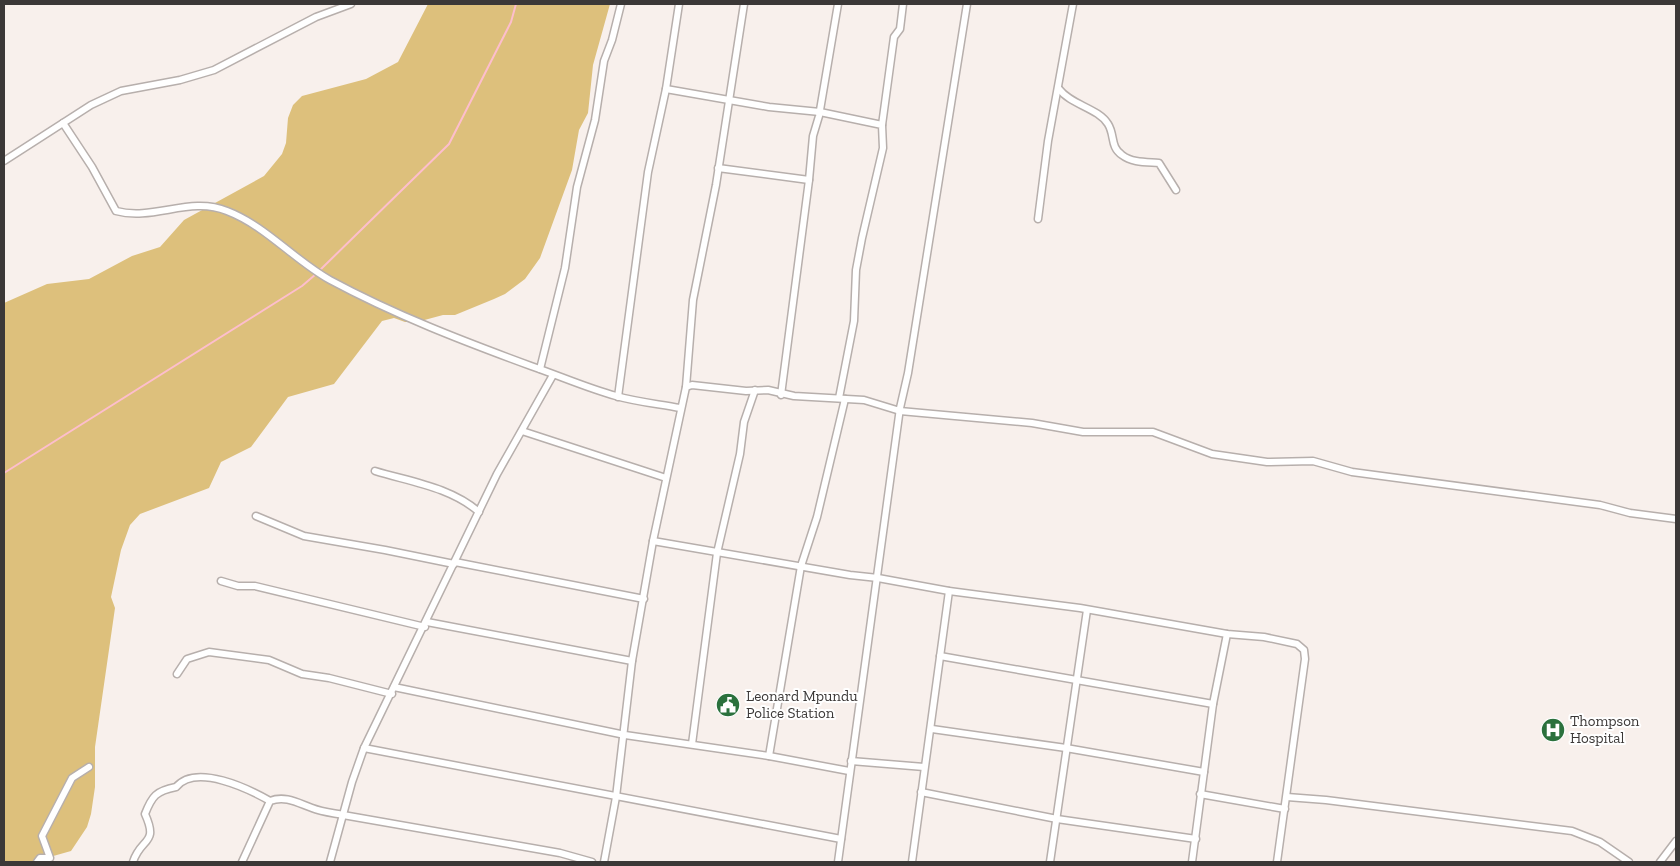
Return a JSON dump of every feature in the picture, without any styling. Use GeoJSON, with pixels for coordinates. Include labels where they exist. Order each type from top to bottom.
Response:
{"type":"FeatureCollection","features":[{"type":"Feature","properties":{"kind":"street"},"geometry":{"type":"LineString","coordinates":[[4,161],[91,105],[121,91],[180,80],[214,70],[316,17],[351,4]]}},
{"type":"Feature","properties":{"kind":"street"},"geometry":{"type":"LineString","coordinates":[[540,369],[565,268],[577,187],[595,120],[604,61],[612,40],[621,4]]}},
{"type":"Feature","properties":{"kind":"street"},"geometry":{"type":"LineString","coordinates":[[618,397],[648,172],[666,89],[679,4]]}},
{"type":"Feature","properties":{"kind":"street"},"geometry":{"type":"LineString","coordinates":[[604,862],[616,797],[632,661],[653,541],[686,387],[693,300],[718,168],[744,4]]}},
{"type":"Feature","properties":{"kind":"street"},"geometry":{"type":"LineString","coordinates":[[781,395],[810,180],[813,136],[820,112],[838,4]]}},
{"type":"Feature","properties":{"kind":"street"},"geometry":{"type":"LineString","coordinates":[[769,756],[802,566],[817,517],[842,398],[854,321],[856,270],[882,148],[882,126],[894,37],[900,29],[902,4]]}},
{"type":"Feature","properties":{"kind":"street"},"geometry":{"type":"LineString","coordinates":[[838,862],[900,411],[908,373],[967,4]]}},
{"type":"Feature","properties":{"kind":"street"},"geometry":{"type":"LineString","coordinates":[[1038,219],[1048,141],[1073,4]]}},
{"type":"Feature","properties":{"kind":"street"},"geometry":{"type":"LineString","coordinates":[[666,89],[729,100],[820,112],[882,126]]}},
{"type":"Feature","properties":{"kind":"street"},"geometry":{"type":"LineString","coordinates":[[1059,89],[1066,98],[1097,114],[1109,125],[1112,145],[1122,156],[1139,162],[1159,163],[1176,190]]}},
{"type":"Feature","properties":{"kind":"street"},"geometry":{"type":"LineString","coordinates":[[63,123],[92,167],[116,211],[139,215],[195,204],[228,211],[260,229],[322,276],[419,323],[552,375],[618,397],[680,408]]}},
{"type":"Feature","properties":{"kind":"street"},"geometry":{"type":"LineString","coordinates":[[718,168],[810,180]]}},
{"type":"Feature","properties":{"kind":"street"},"geometry":{"type":"LineString","coordinates":[[330,862],[364,748],[392,694],[479,512],[552,375]]}},
{"type":"Feature","properties":{"kind":"street"},"geometry":{"type":"LineString","coordinates":[[686,387],[692,385],[746,391],[768,390],[781,395],[864,400],[900,411],[1032,423],[1083,432],[1153,432],[1212,454],[1267,462],[1313,462],[1352,472],[1600,505],[1630,513],[1676,519]]}},
{"type":"Feature","properties":{"kind":"street"},"geometry":{"type":"LineString","coordinates":[[692,744],[717,553],[740,454],[744,422],[755,390]]}},
{"type":"Feature","properties":{"kind":"street"},"geometry":{"type":"LineString","coordinates":[[522,430],[666,478]]}},
{"type":"Feature","properties":{"kind":"street"},"geometry":{"type":"LineString","coordinates":[[375,471],[420,485],[443,489],[470,504],[479,512]]}},
{"type":"Feature","properties":{"kind":"street"},"geometry":{"type":"LineString","coordinates":[[256,516],[304,536],[644,599]]}},
{"type":"Feature","properties":{"kind":"street"},"geometry":{"type":"LineString","coordinates":[[653,541],[949,591],[1087,610],[1227,634],[1264,637],[1297,644],[1304,650],[1305,660],[1277,862]]}},
{"type":"Feature","properties":{"kind":"street"},"geometry":{"type":"LineString","coordinates":[[221,582],[238,586],[255,586],[426,624],[632,661]]}},
{"type":"Feature","properties":{"kind":"street"},"geometry":{"type":"LineString","coordinates":[[912,862],[924,767],[932,729],[949,591]]}},
{"type":"Feature","properties":{"kind":"street"},"geometry":{"type":"LineString","coordinates":[[1050,862],[1075,681],[1087,610]]}},
{"type":"Feature","properties":{"kind":"street"},"geometry":{"type":"LineString","coordinates":[[1192,862],[1213,704],[1227,634]]}},
{"type":"Feature","properties":{"kind":"street"},"geometry":{"type":"LineString","coordinates":[[177,674],[187,659],[200,652],[209,652],[269,660],[302,674],[328,678],[392,694]]}},
{"type":"Feature","properties":{"kind":"street"},"geometry":{"type":"LineString","coordinates":[[940,656],[1213,704]]}},
{"type":"Feature","properties":{"kind":"street"},"geometry":{"type":"LineString","coordinates":[[394,687],[624,735],[769,756],[849,771]]}},
{"type":"Feature","properties":{"kind":"street"},"geometry":{"type":"LineString","coordinates":[[932,729],[1066,748],[1204,772]]}},
{"type":"Feature","properties":{"kind":"street"},"geometry":{"type":"LineString","coordinates":[[364,748],[841,839]]}},
{"type":"Feature","properties":{"kind":"street"},"geometry":{"type":"LineString","coordinates":[[851,762],[924,767]]}},
{"type":"Feature","properties":{"kind":"street"},"geometry":{"type":"LineString","coordinates":[[37,862],[40,858],[50,858],[42,836],[72,778],[89,767]]}},
{"type":"Feature","properties":{"kind":"street"},"geometry":{"type":"LineString","coordinates":[[133,862],[139,850],[151,836],[151,826],[145,814],[151,798],[154,798],[164,789],[176,787],[180,782],[196,776],[245,786],[270,801]]}},
{"type":"Feature","properties":{"kind":"street"},"geometry":{"type":"LineString","coordinates":[[921,792],[1057,819],[1196,839]]}},
{"type":"Feature","properties":{"kind":"street"},"geometry":{"type":"LineString","coordinates":[[1200,794],[1284,809]]}},
{"type":"Feature","properties":{"kind":"street"},"geometry":{"type":"LineString","coordinates":[[242,862],[270,801],[277,798],[290,800],[313,809],[560,853],[592,862]]}},
{"type":"Feature","properties":{"kind":"street"},"geometry":{"type":"LineString","coordinates":[[1287,798],[1326,800],[1572,831],[1600,842],[1629,862]]}},
{"type":"Feature","properties":{"kind":"street"},"geometry":{"type":"LineString","coordinates":[[1660,862],[1676,841]]}},
{"type":"Feature","properties":{"kind":"shaded area"},"geometry":{"type":"Polygon","coordinates":[[[428,4],[610,4],[593,65],[588,113],[579,130],[572,170],[540,258],[525,279],[505,294],[455,315],[443,315],[417,322],[405,322],[394,318],[382,321],[334,384],[288,397],[251,447],[221,462],[209,488],[140,514],[130,525],[121,550],[111,597],[115,608],[95,747],[95,787],[87,827],[71,851],[32,862],[4,862],[4,303],[47,284],[89,279],[132,256],[160,247],[184,220],[264,176],[282,154],[286,143],[288,118],[293,105],[302,96],[366,79],[398,62],[428,4]]]}},
{"type":"Feature","properties":{"kind":"waterway"},"geometry":{"type":"LineString","coordinates":[[319,271],[449,144],[511,22],[516,4]]}},
{"type":"Feature","properties":{"kind":"waterway"},"geometry":{"type":"LineString","coordinates":[[4,473],[302,286],[316,274]]}},
{"type":"Feature","properties":{"kind":"place","name":"Leonard Mpundu Police Station"},"geometry":{"type":"Point","coordinates":[728,705]}},
{"type":"Feature","properties":{"kind":"place","name":"Thompson Hospital"},"geometry":{"type":"Point","coordinates":[1553,730]}}]}
